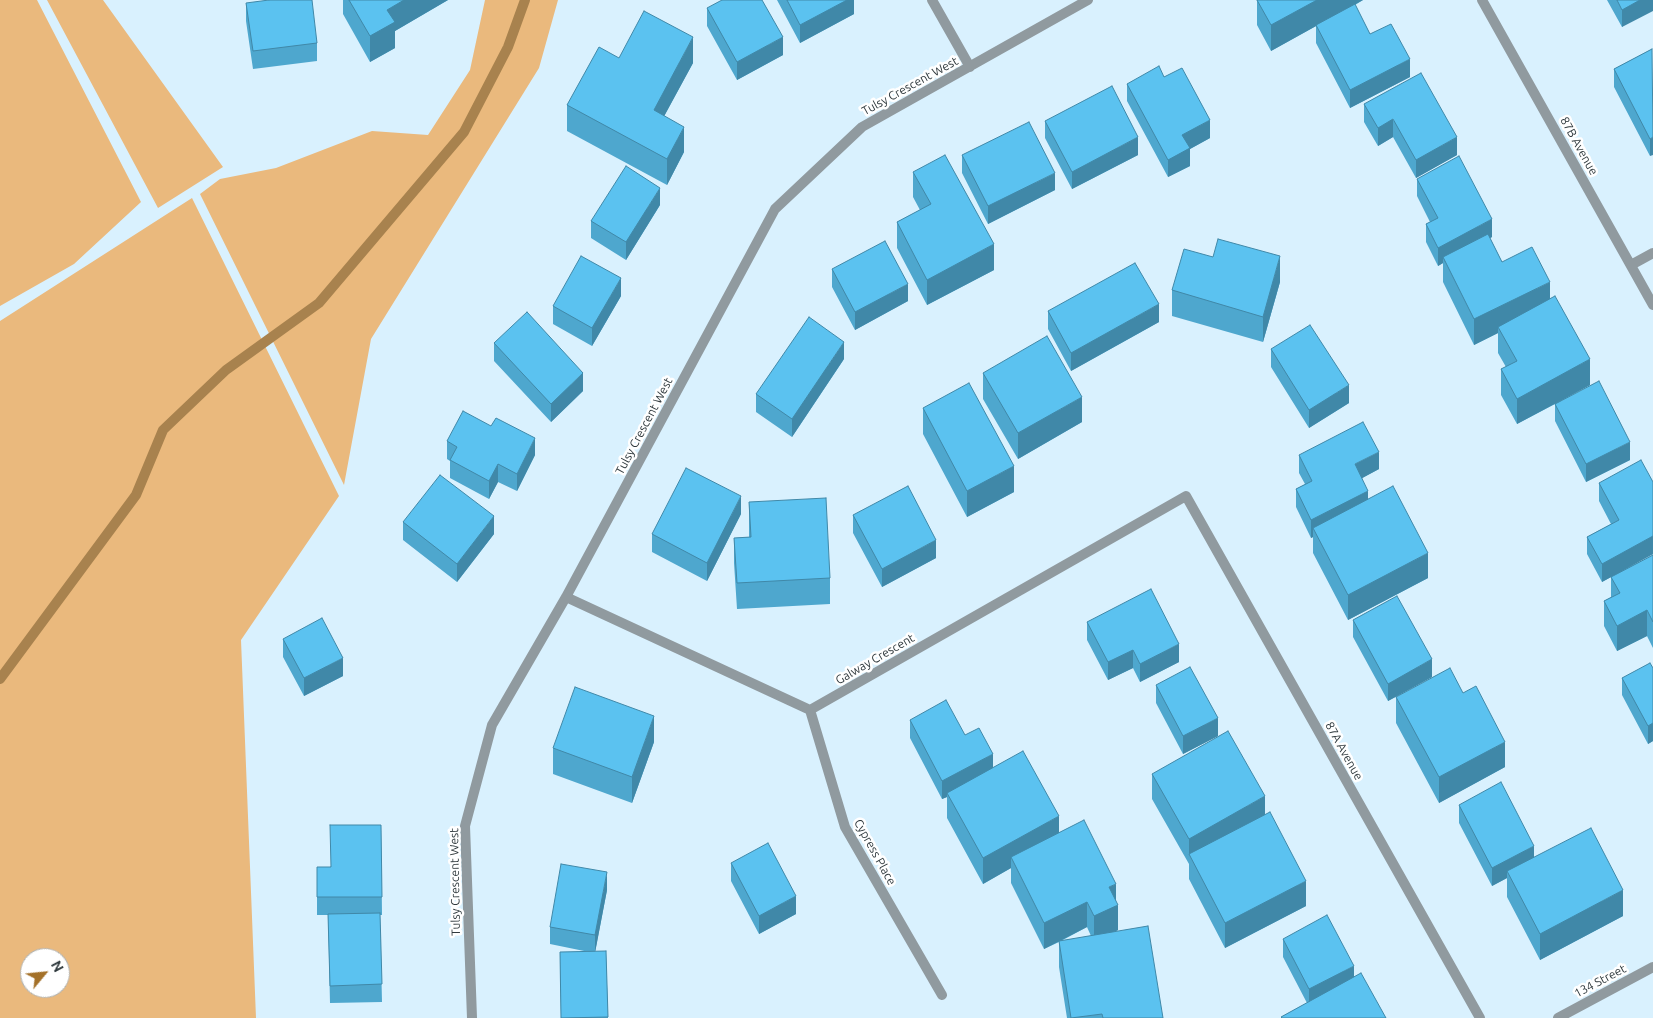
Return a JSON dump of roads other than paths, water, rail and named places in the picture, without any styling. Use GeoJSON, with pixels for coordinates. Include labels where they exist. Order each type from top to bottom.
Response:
{"type":"FeatureCollection","features":[{"type":"Feature","properties":{"kind":"street"},"geometry":{"type":"LineString","coordinates":[[932,0],[970,67]]}},
{"type":"Feature","properties":{"kind":"street","name":"Tulsy Crescent West"},"geometry":{"type":"LineString","coordinates":[[472,1018],[465,826],[492,724],[566,597],[775,209],[862,127],[1088,0]]}},
{"type":"Feature","properties":{"kind":"street","name":"87B Avenue"},"geometry":{"type":"LineString","coordinates":[[1482,0],[1653,305]]}},
{"type":"Feature","properties":{"kind":"street"},"geometry":{"type":"LineString","coordinates":[[1631,265],[1653,253]]}},
{"type":"Feature","properties":{"kind":"street","name":"Galway Crescent"},"geometry":{"type":"LineString","coordinates":[[810,710],[1186,496]]}},
{"type":"Feature","properties":{"kind":"street","name":"87A Avenue"},"geometry":{"type":"LineString","coordinates":[[1186,496],[1480,1018]]}},
{"type":"Feature","properties":{"kind":"street"},"geometry":{"type":"LineString","coordinates":[[566,597],[810,710]]}},
{"type":"Feature","properties":{"kind":"street","name":"Cypress Place"},"geometry":{"type":"LineString","coordinates":[[810,710],[845,827],[942,995]]}},
{"type":"Feature","properties":{"kind":"street","name":"134 Street"},"geometry":{"type":"LineString","coordinates":[[1558,1018],[1653,967]]}},
{"type":"Feature","properties":{"kind":"waterway"},"geometry":{"type":"LineString","coordinates":[[0,679],[136,495],[163,430],[226,370],[319,303],[464,132],[508,47],[525,0]]}}]}
